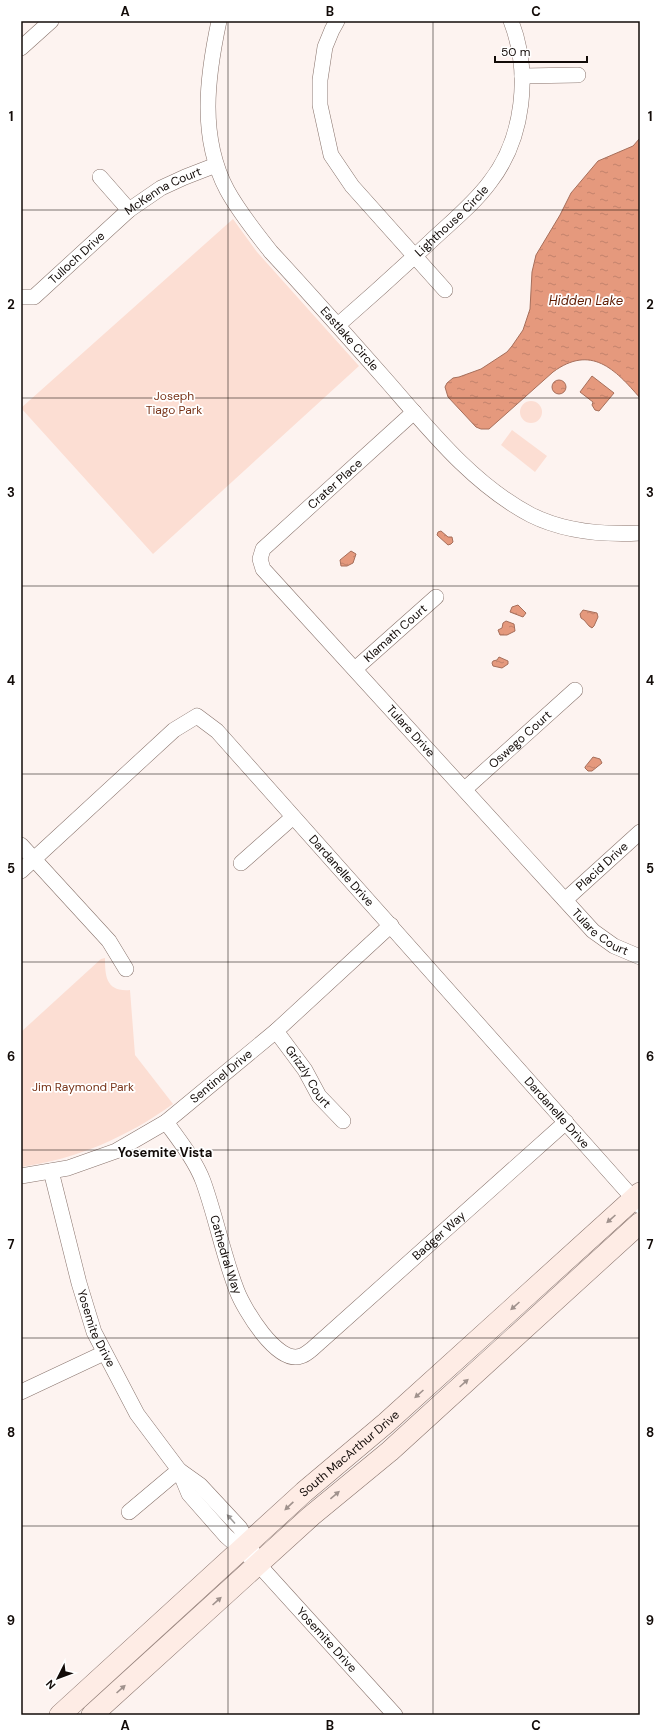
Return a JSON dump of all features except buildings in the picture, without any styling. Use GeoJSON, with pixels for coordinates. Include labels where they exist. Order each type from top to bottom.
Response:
{"type":"FeatureCollection","features":[{"type":"Feature","properties":{"kind":"main road","name":"South MacArthur Drive"},"geometry":{"type":"LineString","coordinates":[[60,1715],[304,1492],[386,1424],[638,1199]]}},
{"type":"Feature","properties":{"kind":"main road","name":"South MacArthur Drive"},"geometry":{"type":"LineString","coordinates":[[92,1715],[328,1501],[390,1450],[640,1222]]}},
{"type":"Feature","properties":{"kind":"street"},"geometry":{"type":"LineString","coordinates":[[21,48],[51,21]]}},
{"type":"Feature","properties":{"kind":"street","name":"Eastlake Circle"},"geometry":{"type":"LineString","coordinates":[[219,21],[211,60],[207,109],[210,138],[216,165],[227,191],[271,252],[338,325],[414,412],[469,470],[501,497],[532,515],[557,525],[587,532],[616,535],[640,533]]}},
{"type":"Feature","properties":{"kind":"street","name":"Lighthouse Circle"},"geometry":{"type":"LineString","coordinates":[[337,21],[325,47],[320,80],[320,105],[331,155],[352,186],[416,255],[479,196],[499,168],[514,138],[521,104],[522,76],[520,53],[511,21]]}},
{"type":"Feature","properties":{"kind":"street"},"geometry":{"type":"LineString","coordinates":[[522,76],[578,75]]}},
{"type":"Feature","properties":{"kind":"street","name":"McKenna Court"},"geometry":{"type":"LineString","coordinates":[[100,177],[129,210],[162,188],[185,176],[216,165]]}},
{"type":"Feature","properties":{"kind":"street","name":"Tulloch Drive"},"geometry":{"type":"LineString","coordinates":[[21,296],[34,297],[129,210]]}},
{"type":"Feature","properties":{"kind":"street"},"geometry":{"type":"LineString","coordinates":[[338,325],[416,255],[445,290]]}},
{"type":"Feature","properties":{"kind":"street","name":"Crater Place"},"geometry":{"type":"LineString","coordinates":[[260,560],[264,549],[414,412]]}},
{"type":"Feature","properties":{"kind":"street","name":"Tulare Drive"},"geometry":{"type":"LineString","coordinates":[[260,560],[263,569],[565,900]]}},
{"type":"Feature","properties":{"kind":"street","name":"Klamath Court"},"geometry":{"type":"LineString","coordinates":[[355,669],[436,597]]}},
{"type":"Feature","properties":{"kind":"street","name":"Oswego Court"},"geometry":{"type":"LineString","coordinates":[[465,789],[576,690]]}},
{"type":"Feature","properties":{"kind":"street","name":"Dardanelle Drive"},"geometry":{"type":"LineString","coordinates":[[34,859],[174,730],[197,716],[217,731],[566,1122],[638,1199]]}},
{"type":"Feature","properties":{"kind":"street"},"geometry":{"type":"LineString","coordinates":[[241,864],[293,817]]}},
{"type":"Feature","properties":{"kind":"street","name":"Placid Drive"},"geometry":{"type":"LineString","coordinates":[[565,900],[640,832]]}},
{"type":"Feature","properties":{"kind":"street"},"geometry":{"type":"LineString","coordinates":[[21,845],[109,941],[126,969]]}},
{"type":"Feature","properties":{"kind":"street"},"geometry":{"type":"LineString","coordinates":[[21,871],[34,859]]}},
{"type":"Feature","properties":{"kind":"street","name":"Tulare Court"},"geometry":{"type":"LineString","coordinates":[[565,900],[593,931],[614,946],[640,957]]}},
{"type":"Feature","properties":{"kind":"street","name":"Sentinel Drive"},"geometry":{"type":"LineString","coordinates":[[21,1176],[68,1168],[116,1151],[166,1122],[276,1031],[391,925]]}},
{"type":"Feature","properties":{"kind":"street","name":"Grizzly Court"},"geometry":{"type":"LineString","coordinates":[[276,1031],[305,1070],[319,1096],[343,1121]]}},
{"type":"Feature","properties":{"kind":"street","name":"Cathedral Way"},"geometry":{"type":"LineString","coordinates":[[166,1122],[184,1147],[202,1180],[237,1292],[248,1312],[268,1340],[277,1350],[285,1355],[293,1357],[301,1356],[311,1350]]}},
{"type":"Feature","properties":{"kind":"street","name":"Badger Way"},"geometry":{"type":"LineString","coordinates":[[311,1350],[566,1122]]}},
{"type":"Feature","properties":{"kind":"street","name":"Yosemite Drive"},"geometry":{"type":"LineString","coordinates":[[51,1170],[79,1283],[94,1332],[137,1414],[179,1470],[200,1484],[240,1528],[245,1547],[258,1564],[395,1715]]}},
{"type":"Feature","properties":{"kind":"street"},"geometry":{"type":"LineString","coordinates":[[21,1392],[104,1353]]}},
{"type":"Feature","properties":{"kind":"street"},"geometry":{"type":"LineString","coordinates":[[129,1512],[179,1470]]}},
{"type":"Feature","properties":{"kind":"green space","name":"Joseph Tiago Park"},"geometry":{"type":"Polygon","coordinates":[[[233,219],[257,252],[359,366],[153,554],[21,408],[233,219]]]}},
{"type":"Feature","properties":{"kind":"green space"},"geometry":{"type":"Polygon","coordinates":[[[531,401],[535,402],[541,408],[541,416],[535,422],[531,423],[527,422],[521,416],[520,412],[521,408],[527,402],[531,401]]]}},
{"type":"Feature","properties":{"kind":"green space"},"geometry":{"type":"Polygon","coordinates":[[[512,430],[547,456],[535,472],[501,445],[512,430]]]}},
{"type":"Feature","properties":{"kind":"green space","name":"Jim Raymond Park"},"geometry":{"type":"Polygon","coordinates":[[[105,958],[108,982],[116,988],[130,990],[135,1055],[173,1104],[138,1127],[101,1145],[62,1158],[21,1167],[21,1032],[101,959],[105,958]]]}},
{"type":"Feature","properties":{"kind":"water","name":"Hidden Lake"},"geometry":{"type":"Polygon","coordinates":[[[640,138],[640,398],[631,387],[612,370],[591,360],[579,360],[567,364],[553,372],[489,429],[481,429],[476,427],[448,397],[445,387],[447,383],[453,378],[481,369],[507,352],[512,346],[523,330],[530,309],[532,272],[536,255],[560,215],[571,193],[598,161],[633,146],[640,138]]]}},
{"type":"Feature","properties":{"kind":"water"},"geometry":{"type":"Polygon","coordinates":[[[592,376],[614,393],[599,411],[595,410],[592,405],[593,402],[580,392],[592,376]]]}},
{"type":"Feature","properties":{"kind":"water"},"geometry":{"type":"Polygon","coordinates":[[[559,380],[564,382],[566,387],[564,392],[559,394],[554,392],[552,387],[554,382],[559,380]]]}},
{"type":"Feature","properties":{"kind":"water"},"geometry":{"type":"Polygon","coordinates":[[[441,531],[448,537],[452,537],[453,542],[451,544],[448,545],[437,535],[438,532],[441,531]]]}},
{"type":"Feature","properties":{"kind":"water"},"geometry":{"type":"Polygon","coordinates":[[[351,551],[356,554],[353,563],[347,566],[341,566],[340,560],[351,551]]]}},
{"type":"Feature","properties":{"kind":"water"},"geometry":{"type":"Polygon","coordinates":[[[518,605],[526,613],[523,617],[510,612],[512,607],[518,605]]]}},
{"type":"Feature","properties":{"kind":"water"},"geometry":{"type":"Polygon","coordinates":[[[583,610],[597,613],[598,617],[592,628],[581,618],[580,614],[583,610]]]}},
{"type":"Feature","properties":{"kind":"water"},"geometry":{"type":"Polygon","coordinates":[[[506,621],[514,624],[515,631],[507,635],[500,635],[498,630],[502,628],[503,623],[506,621]]]}},
{"type":"Feature","properties":{"kind":"water"},"geometry":{"type":"Polygon","coordinates":[[[499,657],[508,661],[508,664],[502,668],[493,666],[492,663],[499,657]]]}},
{"type":"Feature","properties":{"kind":"water"},"geometry":{"type":"Polygon","coordinates":[[[593,757],[600,759],[602,763],[592,771],[588,771],[585,767],[593,757]]]}},
{"type":"Feature","properties":{"kind":"district","name":"Yosemite Vista"},"geometry":{"type":"Point","coordinates":[165,1152]}}]}
